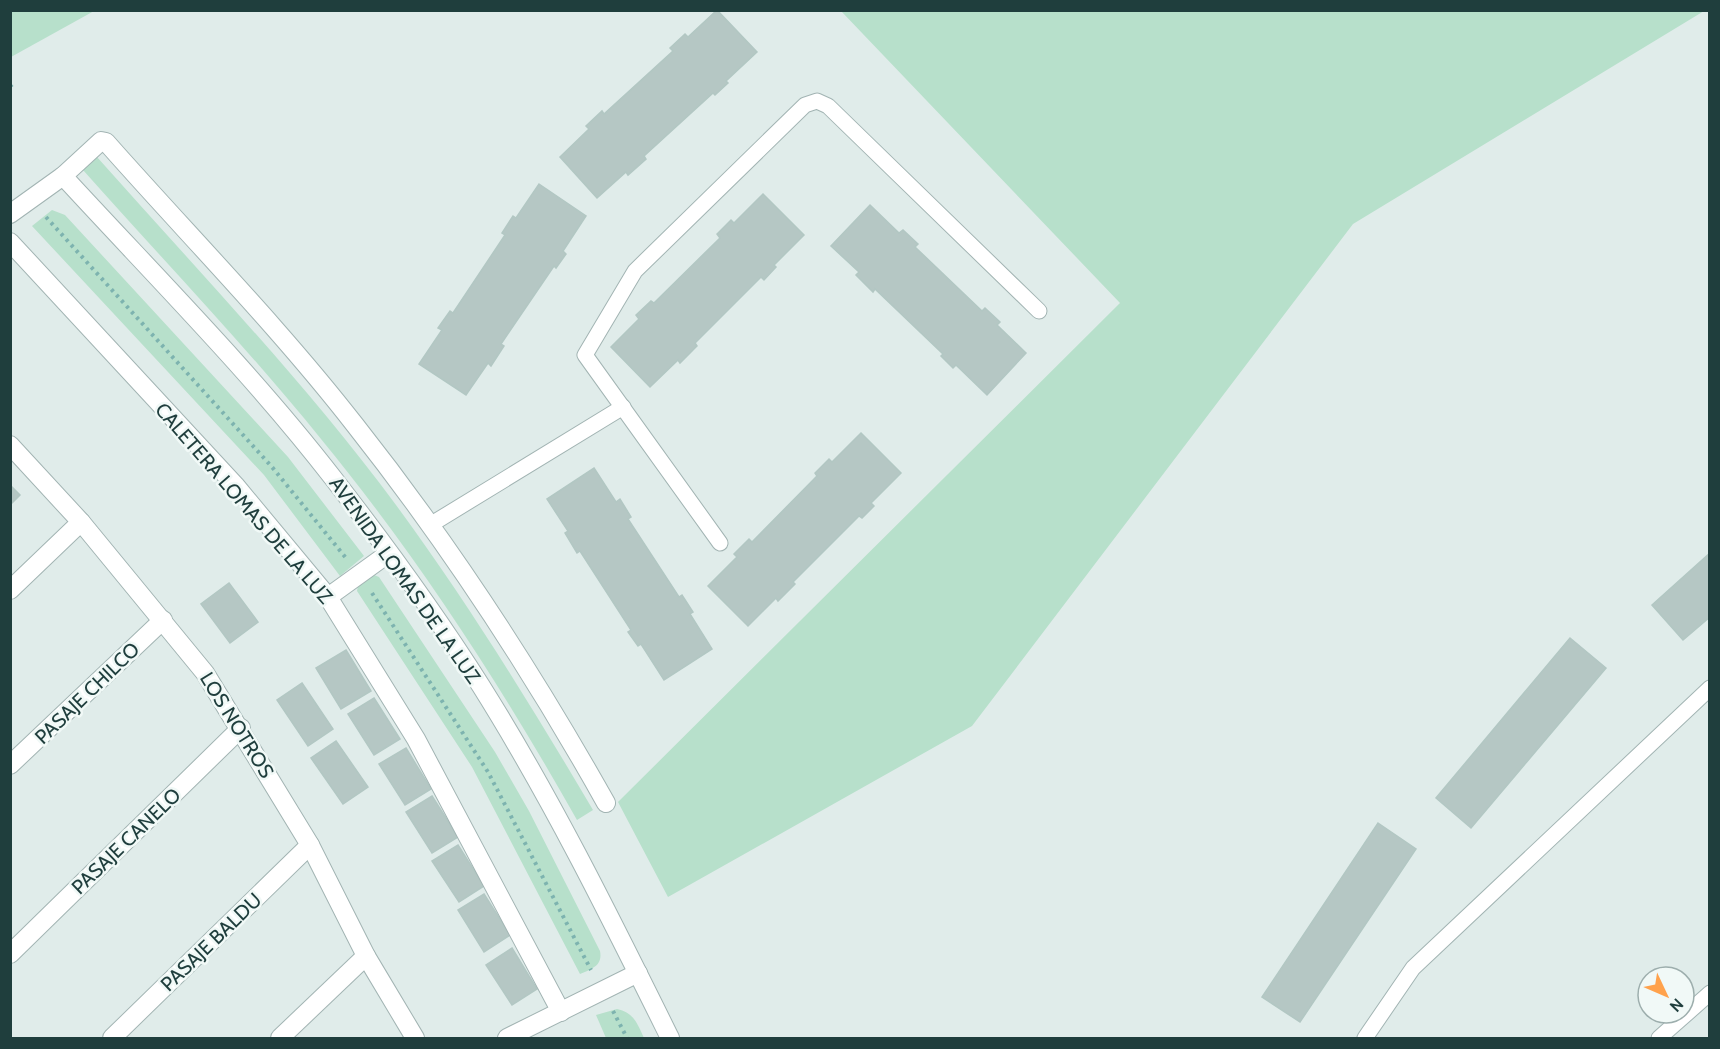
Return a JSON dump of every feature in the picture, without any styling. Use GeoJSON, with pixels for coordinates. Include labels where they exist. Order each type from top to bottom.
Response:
{"type":"FeatureCollection","features":[{"type":"Feature","properties":{"kind":"street"},"geometry":{"type":"LineString","coordinates":[[10,214],[63,176],[104,140],[310,369],[430,525],[537,683],[606,803]]}},
{"type":"Feature","properties":{"kind":"street","name":"AVENIDA LOMAS DE LA LUZ"},"geometry":{"type":"LineString","coordinates":[[63,176],[272,405],[332,477],[389,553],[480,685],[516,744],[638,973],[670,1038]]}},
{"type":"Feature","properties":{"kind":"street","name":"CALETERA LOMAS DE LA LUZ"},"geometry":{"type":"LineString","coordinates":[[10,242],[235,485],[328,597],[416,739],[561,1012]]}},
{"type":"Feature","properties":{"kind":"street","name":"LOS NOTROS"},"geometry":{"type":"LineString","coordinates":[[10,445],[81,522],[205,673],[241,728],[310,845],[366,956],[415,1038]]}},
{"type":"Feature","properties":{"kind":"street"},"geometry":{"type":"LineString","coordinates":[[10,590],[81,522]]}},
{"type":"Feature","properties":{"kind":"street"},"geometry":{"type":"LineString","coordinates":[[328,597],[389,553]]}},
{"type":"Feature","properties":{"kind":"street","name":"PASAJE CHILCO"},"geometry":{"type":"LineString","coordinates":[[10,765],[163,620]]}},
{"type":"Feature","properties":{"kind":"street","name":"PASAJE CANELO"},"geometry":{"type":"LineString","coordinates":[[10,954],[241,728]]}},
{"type":"Feature","properties":{"kind":"street","name":"PASAJE BALDU"},"geometry":{"type":"LineString","coordinates":[[112,1038],[310,845]]}},
{"type":"Feature","properties":{"kind":"street"},"geometry":{"type":"LineString","coordinates":[[280,1038],[366,956]]}},
{"type":"Feature","properties":{"kind":"street"},"geometry":{"type":"LineString","coordinates":[[507,1038],[638,973]]}},
{"type":"Feature","properties":{"kind":"lane"},"geometry":{"type":"LineString","coordinates":[[720,543],[585,355],[635,271],[805,105],[817,100],[828,106],[1039,311]]}},
{"type":"Feature","properties":{"kind":"lane"},"geometry":{"type":"LineString","coordinates":[[430,525],[623,407]]}},
{"type":"Feature","properties":{"kind":"lane"},"geometry":{"type":"LineString","coordinates":[[1365,1038],[1413,968],[1710,688]]}},
{"type":"Feature","properties":{"kind":"lane"},"geometry":{"type":"LineString","coordinates":[[1659,1038],[1710,993]]}},
{"type":"Feature","properties":{"kind":"path"},"geometry":{"type":"LineString","coordinates":[[10,85],[14,90]]}},
{"type":"Feature","properties":{"kind":"green space"},"geometry":{"type":"Polygon","coordinates":[[[11,10],[94,10],[94,11],[11,57],[11,10]]]}},
{"type":"Feature","properties":{"kind":"green space"},"geometry":{"type":"Polygon","coordinates":[[[841,11],[1704,11],[1353,224],[972,726],[668,897],[618,802],[1120,303],[841,11]]]}},
{"type":"Feature","properties":{"kind":"green space"},"geometry":{"type":"Polygon","coordinates":[[[97,157],[288,371],[396,505],[498,655],[593,810],[577,820],[489,672],[425,576],[357,484],[263,370],[83,170],[82,164],[97,157]]]}},
{"type":"Feature","properties":{"kind":"green space"},"geometry":{"type":"Polygon","coordinates":[[[52,210],[65,215],[288,457],[364,556],[340,576],[264,475],[32,226],[52,210]]]}},
{"type":"Feature","properties":{"kind":"green space"},"geometry":{"type":"Polygon","coordinates":[[[374,575],[379,577],[495,752],[529,811],[600,951],[600,960],[592,968],[580,974],[472,767],[357,591],[358,586],[374,575]]]}},
{"type":"Feature","properties":{"kind":"green space"},"geometry":{"type":"Polygon","coordinates":[[[617,1009],[631,1016],[644,1038],[606,1038],[596,1015],[617,1009]]]}},
{"type":"Feature","properties":{"kind":"building"},"geometry":{"type":"Polygon","coordinates":[[[717,10],[757,52],[726,81],[728,83],[715,95],[713,93],[644,156],[646,159],[628,175],[626,172],[597,198],[560,157],[589,129],[586,126],[602,111],[604,114],[673,51],[670,48],[685,34],[688,37],[717,10]]]}},
{"type":"Feature","properties":{"kind":"building"},"geometry":{"type":"Polygon","coordinates":[[[539,184],[586,216],[563,251],[566,254],[556,268],[554,266],[501,344],[504,346],[491,366],[488,363],[466,395],[419,364],[442,330],[438,328],[450,311],[453,313],[505,235],[502,233],[513,216],[516,218],[539,184]]]}},
{"type":"Feature","properties":{"kind":"building"},"geometry":{"type":"Polygon","coordinates":[[[763,194],[804,235],[774,265],[776,267],[764,280],[761,277],[695,343],[697,346],[680,363],[678,360],[650,387],[611,347],[639,319],[636,315],[651,301],[654,303],[720,238],[717,234],[731,220],[734,223],[763,194]]]}},
{"type":"Feature","properties":{"kind":"building"},"geometry":{"type":"Polygon","coordinates":[[[870,205],[899,233],[903,230],[918,244],[915,247],[982,311],[985,308],[1000,322],[997,325],[1026,353],[987,395],[956,365],[953,368],[941,356],[943,354],[875,289],[873,292],[856,275],[859,272],[831,246],[870,205]]]}},
{"type":"Feature","properties":{"kind":"building"},"geometry":{"type":"Polygon","coordinates":[[[861,433],[901,473],[871,503],[874,506],[862,518],[859,516],[793,582],[795,584],[778,601],[776,598],[748,626],[708,586],[737,557],[734,554],[749,539],[752,542],[817,476],[815,473],[829,459],[832,462],[861,433]]]}},
{"type":"Feature","properties":{"kind":"building"},"geometry":{"type":"Polygon","coordinates":[[[594,468],[616,502],[620,499],[631,517],[628,519],[679,597],[682,595],[693,612],[690,614],[712,649],[664,680],[641,644],[638,646],[628,632],[631,630],[580,551],[577,553],[565,533],[568,531],[547,499],[594,468]]]}},
{"type":"Feature","properties":{"kind":"building"},"geometry":{"type":"Polygon","coordinates":[[[10,485],[20,495],[10,505],[10,485]]]}},
{"type":"Feature","properties":{"kind":"building"},"geometry":{"type":"Polygon","coordinates":[[[1710,553],[1710,617],[1683,640],[1652,605],[1710,553]]]}},
{"type":"Feature","properties":{"kind":"building"},"geometry":{"type":"Polygon","coordinates":[[[229,583],[258,622],[230,643],[201,604],[229,583]]]}},
{"type":"Feature","properties":{"kind":"building"},"geometry":{"type":"Polygon","coordinates":[[[1570,638],[1606,668],[1471,828],[1436,798],[1570,638]]]}},
{"type":"Feature","properties":{"kind":"building"},"geometry":{"type":"Polygon","coordinates":[[[346,650],[371,691],[341,709],[316,668],[346,650]]]}},
{"type":"Feature","properties":{"kind":"building"},"geometry":{"type":"Polygon","coordinates":[[[302,683],[333,729],[308,746],[277,700],[302,683]]]}},
{"type":"Feature","properties":{"kind":"building"},"geometry":{"type":"Polygon","coordinates":[[[374,698],[400,739],[374,755],[348,714],[374,698]]]}},
{"type":"Feature","properties":{"kind":"building"},"geometry":{"type":"Polygon","coordinates":[[[336,741],[368,787],[343,804],[311,758],[336,741]]]}},
{"type":"Feature","properties":{"kind":"building"},"geometry":{"type":"Polygon","coordinates":[[[406,748],[431,789],[405,805],[379,764],[406,748]]]}},
{"type":"Feature","properties":{"kind":"building"},"geometry":{"type":"Polygon","coordinates":[[[432,796],[458,837],[432,853],[406,812],[432,796]]]}},
{"type":"Feature","properties":{"kind":"building"},"geometry":{"type":"Polygon","coordinates":[[[1378,823],[1416,849],[1300,1022],[1262,997],[1378,823]]]}},
{"type":"Feature","properties":{"kind":"building"},"geometry":{"type":"Polygon","coordinates":[[[458,845],[484,886],[459,902],[432,861],[458,845]]]}},
{"type":"Feature","properties":{"kind":"building"},"geometry":{"type":"Polygon","coordinates":[[[484,894],[510,935],[484,952],[458,910],[484,894]]]}},
{"type":"Feature","properties":{"kind":"building"},"geometry":{"type":"Polygon","coordinates":[[[512,948],[537,989],[512,1005],[486,965],[512,948]]]}}]}
